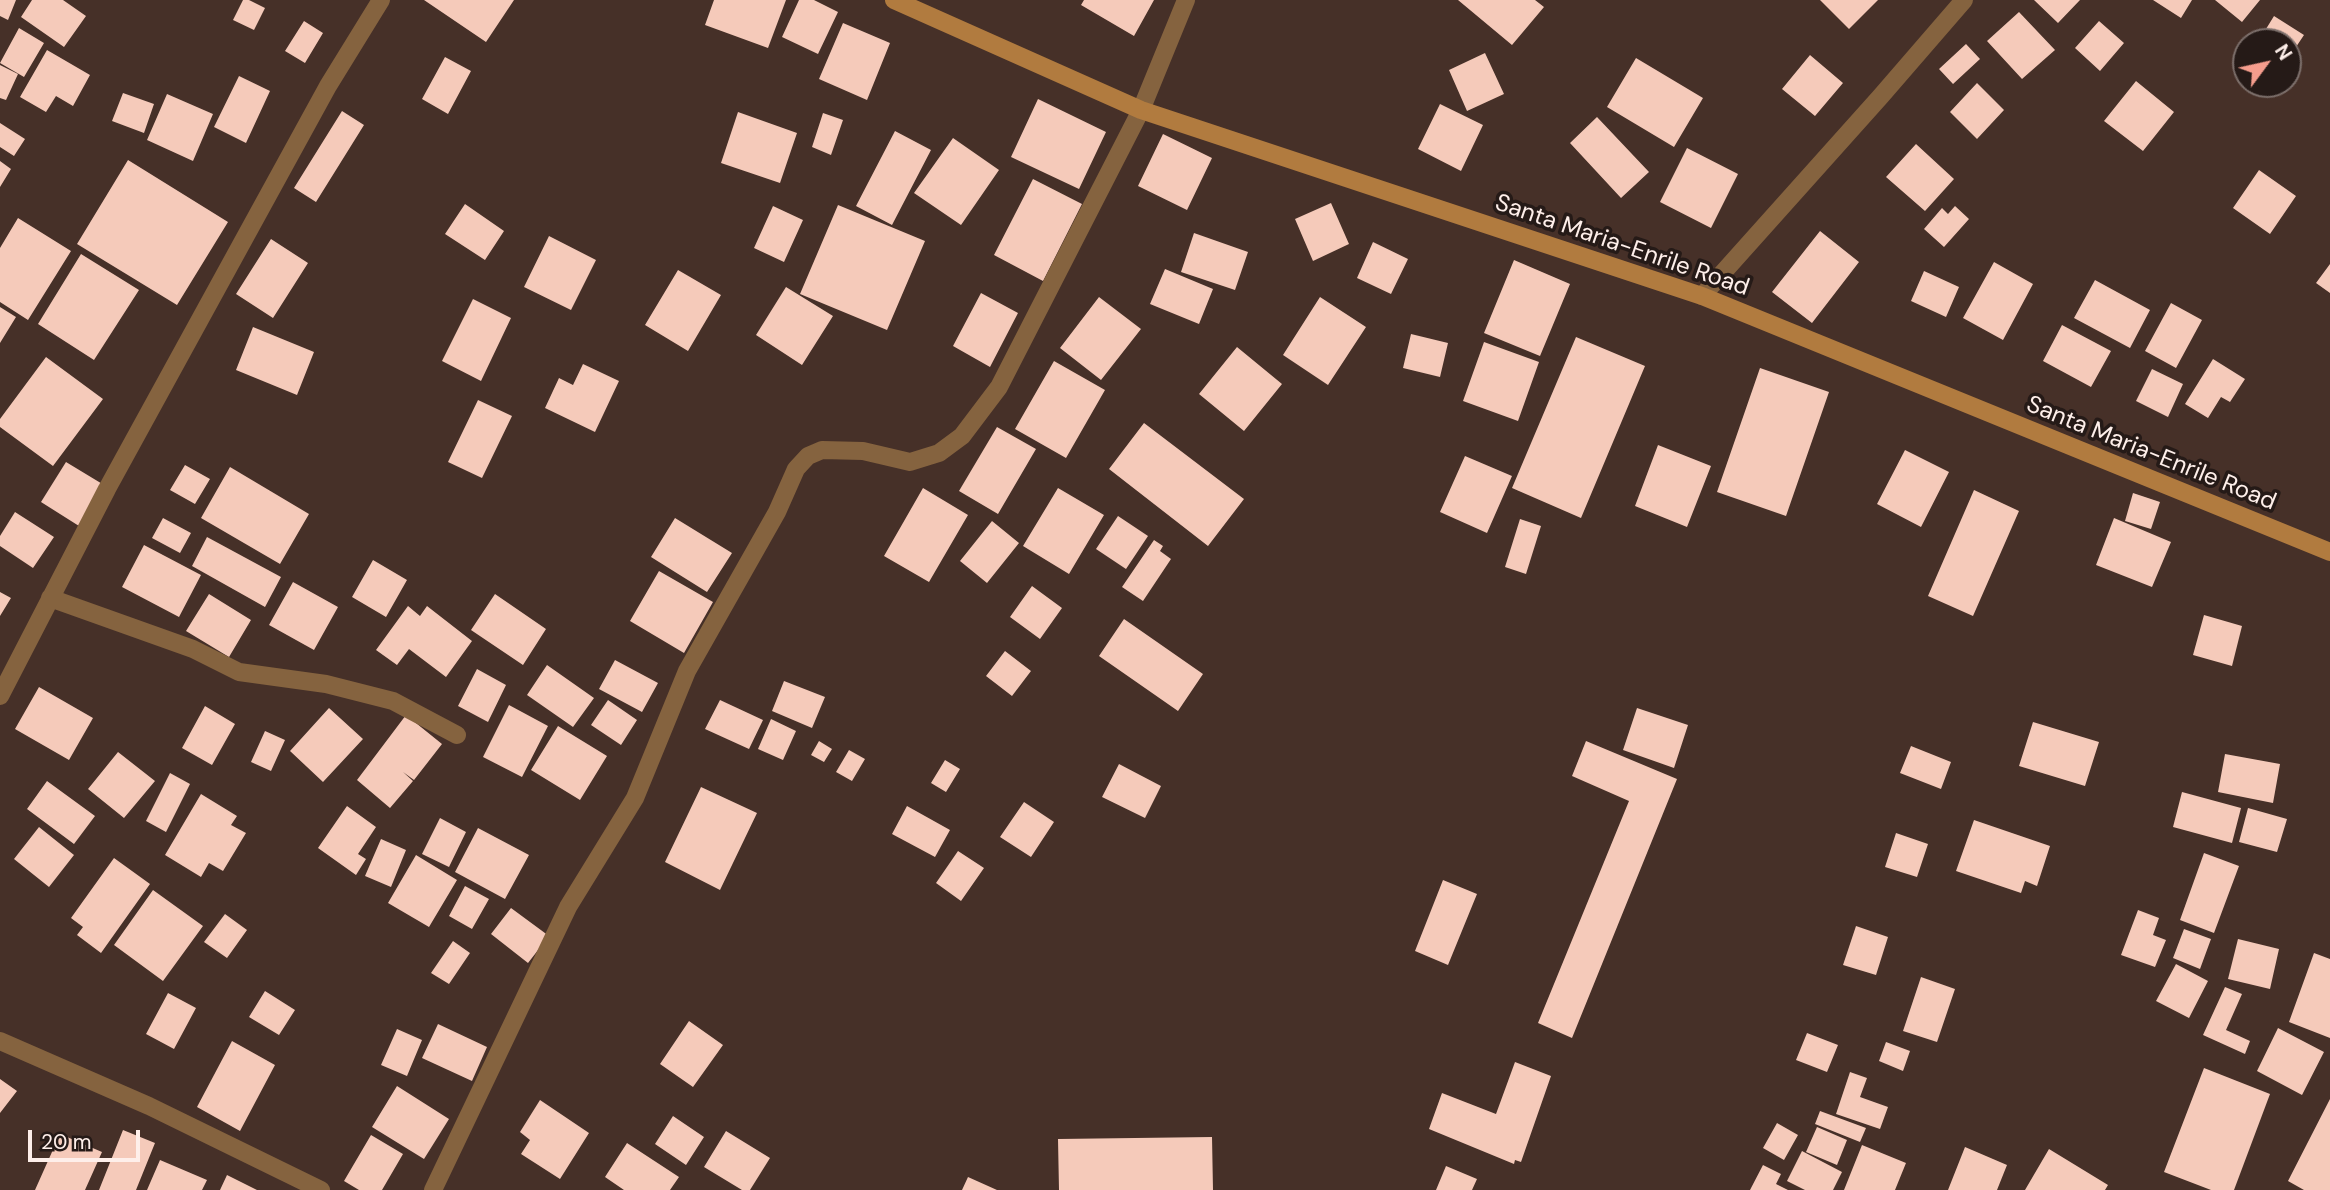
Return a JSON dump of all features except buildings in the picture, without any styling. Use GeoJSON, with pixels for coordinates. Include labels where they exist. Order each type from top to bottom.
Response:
{"type":"FeatureCollection","features":[{"type":"Feature","properties":{"kind":"main road","name":"Santa Maria-Enrile Road"},"geometry":{"type":"LineString","coordinates":[[894,0],[1141,110],[1702,296],[2330,552]]}},
{"type":"Feature","properties":{"kind":"street"},"geometry":{"type":"LineString","coordinates":[[0,696],[113,477],[321,99],[381,0]]}},
{"type":"Feature","properties":{"kind":"street"},"geometry":{"type":"LineString","coordinates":[[433,1190],[568,907],[635,798],[687,671],[777,512],[796,469],[808,456],[821,450],[863,452],[910,462],[939,453],[962,436],[999,387],[1141,110],[1186,0]]}},
{"type":"Feature","properties":{"kind":"street"},"geometry":{"type":"LineString","coordinates":[[1702,296],[1964,0]]}},
{"type":"Feature","properties":{"kind":"street"},"geometry":{"type":"LineString","coordinates":[[50,598],[193,649],[239,672],[326,684],[393,701],[457,735]]}},
{"type":"Feature","properties":{"kind":"street"},"geometry":{"type":"LineString","coordinates":[[0,1041],[149,1106],[321,1190]]}}]}
